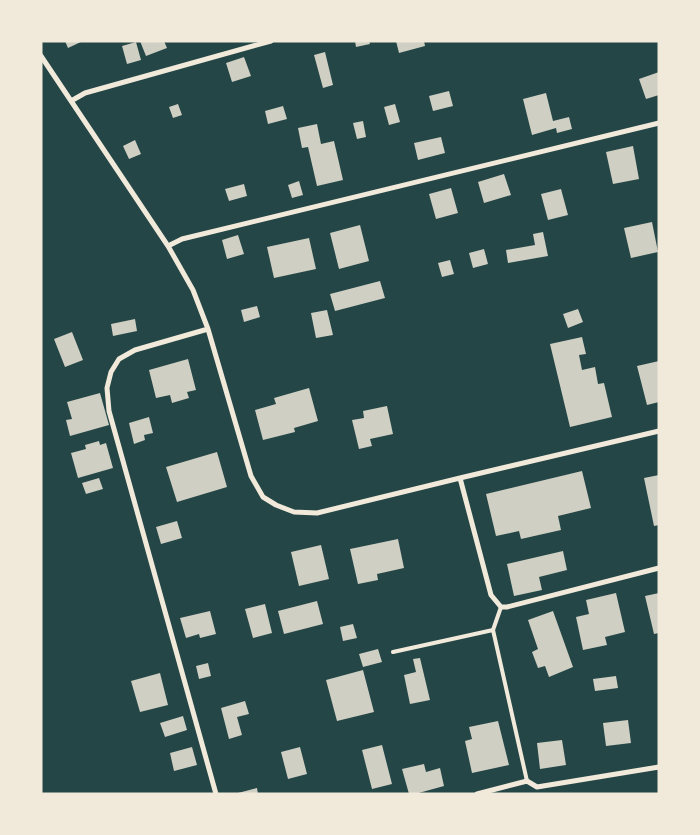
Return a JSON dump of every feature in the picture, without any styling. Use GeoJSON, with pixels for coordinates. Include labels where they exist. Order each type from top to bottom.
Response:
{"type":"FeatureCollection","features":[{"type":"Feature","properties":{"kind":"street"},"geometry":{"type":"LineString","coordinates":[[71,101],[85,93],[271,41]]}},
{"type":"Feature","properties":{"kind":"street"},"geometry":{"type":"LineString","coordinates":[[41,56],[168,246],[193,290],[208,329],[251,476],[263,496],[276,504],[294,512],[317,513],[659,431]]}},
{"type":"Feature","properties":{"kind":"street"},"geometry":{"type":"LineString","coordinates":[[168,246],[182,239],[659,122]]}},
{"type":"Feature","properties":{"kind":"street"},"geometry":{"type":"LineString","coordinates":[[208,329],[135,350],[119,359],[110,372],[107,388],[110,411],[216,794]]}},
{"type":"Feature","properties":{"kind":"street"},"geometry":{"type":"LineString","coordinates":[[460,478],[491,595],[501,607],[659,568]]}},
{"type":"Feature","properties":{"kind":"street"},"geometry":{"type":"LineString","coordinates":[[477,794],[527,781],[538,787],[659,767]]}},
{"type":"Feature","properties":{"kind":"lane"},"geometry":{"type":"LineString","coordinates":[[501,607],[493,630],[527,781]]}},
{"type":"Feature","properties":{"kind":"lane"},"geometry":{"type":"LineString","coordinates":[[392,652],[493,630]]}},
{"type":"Feature","properties":{"kind":"shaded area"},"geometry":{"type":"Polygon","coordinates":[[[41,41],[659,41],[659,794],[41,794],[41,41]]]}},
{"type":"Feature","properties":{"kind":"building"},"geometry":{"type":"Polygon","coordinates":[[[65,41],[83,41],[68,48],[65,41]]]}},
{"type":"Feature","properties":{"kind":"building"},"geometry":{"type":"Polygon","coordinates":[[[140,41],[164,41],[167,48],[146,56],[140,41]]]}},
{"type":"Feature","properties":{"kind":"building"},"geometry":{"type":"Polygon","coordinates":[[[355,41],[369,41],[370,44],[356,47],[355,41]]]}},
{"type":"Feature","properties":{"kind":"building"},"geometry":{"type":"Polygon","coordinates":[[[396,41],[424,41],[425,46],[399,53],[396,41]]]}},
{"type":"Feature","properties":{"kind":"building"},"geometry":{"type":"Polygon","coordinates":[[[136,42],[141,60],[127,64],[122,46],[136,42]]]}},
{"type":"Feature","properties":{"kind":"building"},"geometry":{"type":"Polygon","coordinates":[[[325,52],[333,85],[323,88],[314,55],[325,52]]]}},
{"type":"Feature","properties":{"kind":"building"},"geometry":{"type":"Polygon","coordinates":[[[244,57],[251,76],[232,82],[226,63],[244,57]]]}},
{"type":"Feature","properties":{"kind":"building"},"geometry":{"type":"Polygon","coordinates":[[[659,72],[659,95],[646,99],[639,79],[659,72]]]}},
{"type":"Feature","properties":{"kind":"building"},"geometry":{"type":"Polygon","coordinates":[[[449,91],[453,106],[433,111],[429,96],[449,91]]]}},
{"type":"Feature","properties":{"kind":"building"},"geometry":{"type":"Polygon","coordinates":[[[546,93],[553,121],[569,117],[572,129],[557,133],[556,128],[532,135],[523,99],[546,93]]]}},
{"type":"Feature","properties":{"kind":"building"},"geometry":{"type":"Polygon","coordinates":[[[178,104],[182,115],[173,118],[169,107],[178,104]]]}},
{"type":"Feature","properties":{"kind":"building"},"geometry":{"type":"Polygon","coordinates":[[[395,104],[400,122],[389,125],[384,107],[395,104]]]}},
{"type":"Feature","properties":{"kind":"building"},"geometry":{"type":"Polygon","coordinates":[[[283,106],[287,119],[268,124],[265,111],[283,106]]]}},
{"type":"Feature","properties":{"kind":"building"},"geometry":{"type":"Polygon","coordinates":[[[363,121],[366,137],[357,139],[353,123],[363,121]]]}},
{"type":"Feature","properties":{"kind":"building"},"geometry":{"type":"Polygon","coordinates":[[[317,124],[321,144],[334,141],[343,180],[317,186],[308,147],[302,148],[298,128],[317,124]]]}},
{"type":"Feature","properties":{"kind":"building"},"geometry":{"type":"Polygon","coordinates":[[[441,137],[445,153],[418,160],[414,143],[441,137]]]}},
{"type":"Feature","properties":{"kind":"building"},"geometry":{"type":"Polygon","coordinates":[[[135,140],[141,154],[129,159],[123,146],[135,140]]]}},
{"type":"Feature","properties":{"kind":"building"},"geometry":{"type":"Polygon","coordinates":[[[633,146],[639,179],[613,184],[606,152],[633,146]]]}},
{"type":"Feature","properties":{"kind":"building"},"geometry":{"type":"Polygon","coordinates":[[[504,174],[511,195],[484,203],[478,182],[504,174]]]}},
{"type":"Feature","properties":{"kind":"building"},"geometry":{"type":"Polygon","coordinates":[[[299,181],[303,195],[292,198],[288,185],[299,181]]]}},
{"type":"Feature","properties":{"kind":"building"},"geometry":{"type":"Polygon","coordinates":[[[244,184],[247,196],[229,201],[225,189],[244,184]]]}},
{"type":"Feature","properties":{"kind":"building"},"geometry":{"type":"Polygon","coordinates":[[[451,188],[458,213],[436,219],[429,194],[451,188]]]}},
{"type":"Feature","properties":{"kind":"building"},"geometry":{"type":"Polygon","coordinates":[[[561,189],[568,215],[548,220],[541,194],[561,189]]]}},
{"type":"Feature","properties":{"kind":"building"},"geometry":{"type":"Polygon","coordinates":[[[652,222],[658,252],[631,258],[624,228],[652,222]]]}},
{"type":"Feature","properties":{"kind":"building"},"geometry":{"type":"Polygon","coordinates":[[[360,225],[369,261],[339,269],[330,233],[360,225]]]}},
{"type":"Feature","properties":{"kind":"building"},"geometry":{"type":"Polygon","coordinates":[[[543,232],[548,256],[508,263],[506,250],[535,245],[533,234],[543,232]]]}},
{"type":"Feature","properties":{"kind":"building"},"geometry":{"type":"Polygon","coordinates":[[[238,235],[244,254],[227,259],[222,240],[238,235]]]}},
{"type":"Feature","properties":{"kind":"building"},"geometry":{"type":"Polygon","coordinates":[[[309,238],[316,269],[274,278],[267,247],[309,238]]]}},
{"type":"Feature","properties":{"kind":"building"},"geometry":{"type":"Polygon","coordinates":[[[484,249],[488,264],[473,268],[469,253],[484,249]]]}},
{"type":"Feature","properties":{"kind":"building"},"geometry":{"type":"Polygon","coordinates":[[[450,260],[454,274],[442,277],[438,263],[450,260]]]}},
{"type":"Feature","properties":{"kind":"building"},"geometry":{"type":"Polygon","coordinates":[[[380,281],[385,298],[335,311],[330,294],[380,281]]]}},
{"type":"Feature","properties":{"kind":"building"},"geometry":{"type":"Polygon","coordinates":[[[257,306],[260,317],[244,322],[241,310],[257,306]]]}},
{"type":"Feature","properties":{"kind":"building"},"geometry":{"type":"Polygon","coordinates":[[[578,309],[583,322],[568,328],[563,314],[578,309]]]}},
{"type":"Feature","properties":{"kind":"building"},"geometry":{"type":"Polygon","coordinates":[[[327,310],[333,335],[316,338],[311,313],[327,310]]]}},
{"type":"Feature","properties":{"kind":"building"},"geometry":{"type":"Polygon","coordinates":[[[135,319],[137,331],[113,336],[111,324],[135,319]]]}},
{"type":"Feature","properties":{"kind":"building"},"geometry":{"type":"Polygon","coordinates":[[[72,332],[83,360],[65,367],[54,339],[72,332]]]}},
{"type":"Feature","properties":{"kind":"building"},"geometry":{"type":"Polygon","coordinates":[[[582,337],[586,354],[579,355],[582,370],[595,367],[598,384],[604,383],[612,417],[570,427],[550,344],[582,337]]]}},
{"type":"Feature","properties":{"kind":"building"},"geometry":{"type":"Polygon","coordinates":[[[188,359],[196,390],[187,392],[189,398],[172,403],[170,395],[156,398],[149,370],[188,359]]]}},
{"type":"Feature","properties":{"kind":"building"},"geometry":{"type":"Polygon","coordinates":[[[659,361],[659,402],[647,405],[637,366],[659,361]]]}},
{"type":"Feature","properties":{"kind":"building"},"geometry":{"type":"Polygon","coordinates":[[[309,388],[318,421],[294,428],[295,432],[263,440],[255,410],[276,404],[274,398],[309,388]]]}},
{"type":"Feature","properties":{"kind":"building"},"geometry":{"type":"Polygon","coordinates":[[[100,393],[109,425],[70,436],[66,420],[72,419],[67,402],[100,393]]]}},
{"type":"Feature","properties":{"kind":"building"},"geometry":{"type":"Polygon","coordinates":[[[387,406],[393,434],[370,439],[372,446],[359,449],[352,420],[364,418],[363,411],[387,406]]]}},
{"type":"Feature","properties":{"kind":"building"},"geometry":{"type":"Polygon","coordinates":[[[149,417],[153,433],[144,435],[145,440],[134,444],[129,423],[149,417]]]}},
{"type":"Feature","properties":{"kind":"building"},"geometry":{"type":"Polygon","coordinates":[[[99,441],[100,445],[106,443],[113,468],[78,478],[71,453],[86,449],[85,445],[99,441]]]}},
{"type":"Feature","properties":{"kind":"building"},"geometry":{"type":"Polygon","coordinates":[[[217,452],[227,487],[177,502],[166,467],[217,452]]]}},
{"type":"Feature","properties":{"kind":"building"},"geometry":{"type":"Polygon","coordinates":[[[582,471],[591,508],[558,516],[561,530],[521,539],[519,531],[496,536],[486,494],[582,471]]]}},
{"type":"Feature","properties":{"kind":"building"},"geometry":{"type":"Polygon","coordinates":[[[659,475],[659,525],[654,526],[644,478],[659,475]]]}},
{"type":"Feature","properties":{"kind":"building"},"geometry":{"type":"Polygon","coordinates":[[[99,478],[103,489],[86,494],[82,483],[99,478]]]}},
{"type":"Feature","properties":{"kind":"building"},"geometry":{"type":"Polygon","coordinates":[[[177,521],[182,538],[161,544],[156,527],[177,521]]]}},
{"type":"Feature","properties":{"kind":"building"},"geometry":{"type":"Polygon","coordinates":[[[398,539],[404,568],[377,574],[378,580],[358,584],[350,549],[398,539]]]}},
{"type":"Feature","properties":{"kind":"building"},"geometry":{"type":"Polygon","coordinates":[[[321,545],[329,579],[299,586],[291,552],[321,545]]]}},
{"type":"Feature","properties":{"kind":"building"},"geometry":{"type":"Polygon","coordinates":[[[563,551],[567,570],[539,577],[542,590],[514,596],[507,564],[563,551]]]}},
{"type":"Feature","properties":{"kind":"building"},"geometry":{"type":"Polygon","coordinates":[[[616,593],[625,632],[605,637],[607,645],[583,650],[576,617],[589,614],[586,600],[616,593]]]}},
{"type":"Feature","properties":{"kind":"building"},"geometry":{"type":"Polygon","coordinates":[[[659,593],[659,633],[654,634],[645,596],[659,593]]]}},
{"type":"Feature","properties":{"kind":"building"},"geometry":{"type":"Polygon","coordinates":[[[317,601],[323,624],[284,634],[278,611],[317,601]]]}},
{"type":"Feature","properties":{"kind":"building"},"geometry":{"type":"Polygon","coordinates":[[[265,604],[272,633],[253,638],[245,609],[265,604]]]}},
{"type":"Feature","properties":{"kind":"building"},"geometry":{"type":"Polygon","coordinates":[[[210,611],[216,634],[200,638],[199,634],[186,638],[180,618],[210,611]]]}},
{"type":"Feature","properties":{"kind":"building"},"geometry":{"type":"Polygon","coordinates":[[[553,611],[573,667],[549,677],[545,666],[538,668],[532,652],[538,649],[528,620],[553,611]]]}},
{"type":"Feature","properties":{"kind":"building"},"geometry":{"type":"Polygon","coordinates":[[[353,624],[357,638],[343,641],[340,627],[353,624]]]}},
{"type":"Feature","properties":{"kind":"building"},"geometry":{"type":"Polygon","coordinates":[[[378,649],[382,662],[363,667],[359,654],[378,649]]]}},
{"type":"Feature","properties":{"kind":"building"},"geometry":{"type":"Polygon","coordinates":[[[420,658],[430,700],[410,704],[404,675],[416,672],[413,659],[420,658]]]}},
{"type":"Feature","properties":{"kind":"building"},"geometry":{"type":"Polygon","coordinates":[[[208,663],[211,676],[199,679],[196,666],[208,663]]]}},
{"type":"Feature","properties":{"kind":"building"},"geometry":{"type":"Polygon","coordinates":[[[363,670],[374,712],[337,721],[326,680],[363,670]]]}},
{"type":"Feature","properties":{"kind":"building"},"geometry":{"type":"Polygon","coordinates":[[[160,673],[168,705],[140,712],[131,681],[160,673]]]}},
{"type":"Feature","properties":{"kind":"building"},"geometry":{"type":"Polygon","coordinates":[[[616,676],[618,688],[595,691],[593,679],[616,676]]]}},
{"type":"Feature","properties":{"kind":"building"},"geometry":{"type":"Polygon","coordinates":[[[245,701],[249,714],[237,717],[242,735],[229,739],[221,708],[245,701]]]}},
{"type":"Feature","properties":{"kind":"building"},"geometry":{"type":"Polygon","coordinates":[[[183,716],[187,730],[165,737],[160,723],[183,716]]]}},
{"type":"Feature","properties":{"kind":"building"},"geometry":{"type":"Polygon","coordinates":[[[628,720],[631,743],[606,746],[603,723],[628,720]]]}},
{"type":"Feature","properties":{"kind":"building"},"geometry":{"type":"Polygon","coordinates":[[[498,721],[509,765],[472,773],[465,741],[472,739],[469,727],[498,721]]]}},
{"type":"Feature","properties":{"kind":"building"},"geometry":{"type":"Polygon","coordinates":[[[562,740],[566,765],[540,769],[537,743],[562,740]]]}},
{"type":"Feature","properties":{"kind":"building"},"geometry":{"type":"Polygon","coordinates":[[[382,745],[392,784],[372,789],[362,750],[382,745]]]}},
{"type":"Feature","properties":{"kind":"building"},"geometry":{"type":"Polygon","coordinates":[[[192,747],[197,765],[174,771],[170,753],[192,747]]]}},
{"type":"Feature","properties":{"kind":"building"},"geometry":{"type":"Polygon","coordinates":[[[300,747],[307,774],[288,779],[281,752],[300,747]]]}},
{"type":"Feature","properties":{"kind":"building"},"geometry":{"type":"Polygon","coordinates":[[[424,764],[426,772],[440,768],[444,786],[409,794],[402,769],[424,764]]]}},
{"type":"Feature","properties":{"kind":"building"},"geometry":{"type":"Polygon","coordinates":[[[257,788],[258,794],[238,794],[238,793],[257,788]]]}}]}
